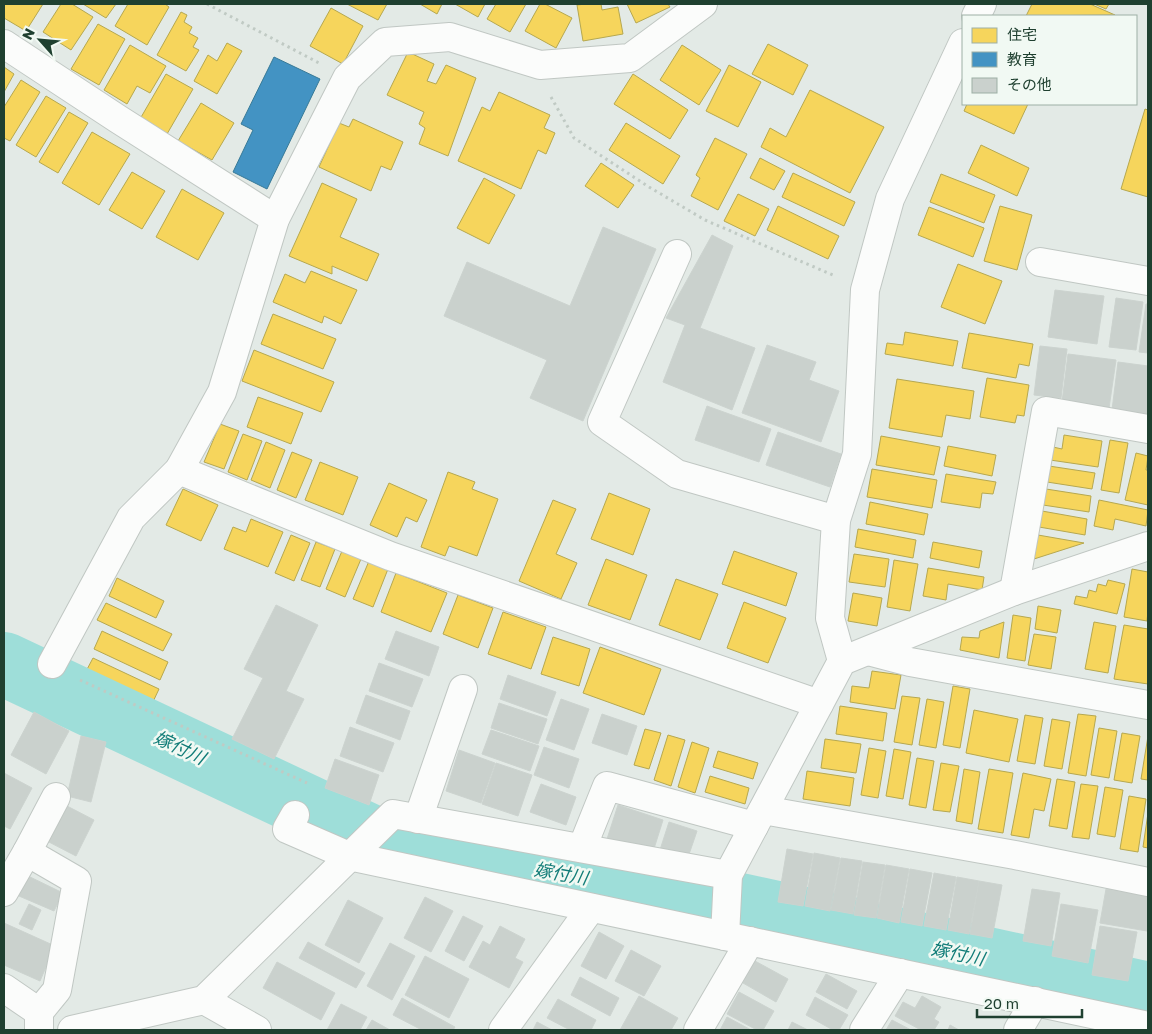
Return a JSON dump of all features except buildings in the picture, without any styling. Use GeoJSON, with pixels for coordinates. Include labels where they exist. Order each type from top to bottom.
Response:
{"type":"FeatureCollection","features":[{"type":"Feature","properties":{"kind":"street"},"geometry":{"type":"LineString","coordinates":[[52,664],[130,518],[178,470],[222,392],[275,219],[347,78],[385,42],[450,37],[540,64],[630,58],[703,4]]}},
{"type":"Feature","properties":{"kind":"street"},"geometry":{"type":"LineString","coordinates":[[4,44],[275,219]]}},
{"type":"Feature","properties":{"kind":"street"},"geometry":{"type":"LineString","coordinates":[[842,661],[830,618],[836,520],[857,454],[865,290],[890,199],[962,45]]}},
{"type":"Feature","properties":{"kind":"street"},"geometry":{"type":"LineString","coordinates":[[677,254],[602,422],[677,474],[836,520]]}},
{"type":"Feature","properties":{"kind":"street"},"geometry":{"type":"LineString","coordinates":[[1040,262],[1148,281]]}},
{"type":"Feature","properties":{"kind":"street"},"geometry":{"type":"LineString","coordinates":[[1014,591],[1046,411],[1148,429]]}},
{"type":"Feature","properties":{"kind":"street"},"geometry":{"type":"LineString","coordinates":[[178,470],[390,556],[819,704]]}},
{"type":"Feature","properties":{"kind":"street"},"geometry":{"type":"LineString","coordinates":[[698,1030],[737,938],[728,875],[842,661],[1014,591],[1148,546]]}},
{"type":"Feature","properties":{"kind":"street"},"geometry":{"type":"LineString","coordinates":[[868,651],[910,662],[1148,705]]}},
{"type":"Feature","properties":{"kind":"street"},"geometry":{"type":"LineString","coordinates":[[72,1030],[204,1000],[349,856],[405,816],[464,689]]}},
{"type":"Feature","properties":{"kind":"street"},"geometry":{"type":"LineString","coordinates":[[582,848],[607,786],[758,818],[1015,855],[1148,882]]}},
{"type":"Feature","properties":{"kind":"street"},"geometry":{"type":"LineString","coordinates":[[4,892],[56,797]]}},
{"type":"Feature","properties":{"kind":"street"},"geometry":{"type":"LineString","coordinates":[[294,815],[287,829],[349,856],[1148,1026]]}},
{"type":"Feature","properties":{"kind":"street"},"geometry":{"type":"LineString","coordinates":[[405,816],[728,875]]}},
{"type":"Feature","properties":{"kind":"street"},"geometry":{"type":"LineString","coordinates":[[4,988],[39,1021],[57,990],[77,881],[27,852]]}},
{"type":"Feature","properties":{"kind":"street"},"geometry":{"type":"LineString","coordinates":[[503,1030],[591,908]]}},
{"type":"Feature","properties":{"kind":"street"},"geometry":{"type":"LineString","coordinates":[[864,1030],[900,973]]}},
{"type":"Feature","properties":{"kind":"street"},"geometry":{"type":"LineString","coordinates":[[204,1000],[257,1030]]}},
{"type":"Feature","properties":{"kind":"street"},"geometry":{"type":"LineString","coordinates":[[1018,1030],[1035,1001]]}},
{"type":"Feature","properties":{"kind":"path"},"geometry":{"type":"LineString","coordinates":[[207,4],[347,78]]}},
{"type":"Feature","properties":{"kind":"path"},"geometry":{"type":"LineString","coordinates":[[540,64],[551,97],[574,138],[649,187],[705,220],[865,290]]}},
{"type":"Feature","properties":{"kind":"path"},"geometry":{"type":"LineString","coordinates":[[52,664],[88,685],[308,784]]}},
{"type":"Feature","properties":{"kind":"waterway","name":"嫁付川"},"geometry":{"type":"LineString","coordinates":[[4,664],[378,840],[740,905],[1148,994]]}}]}
